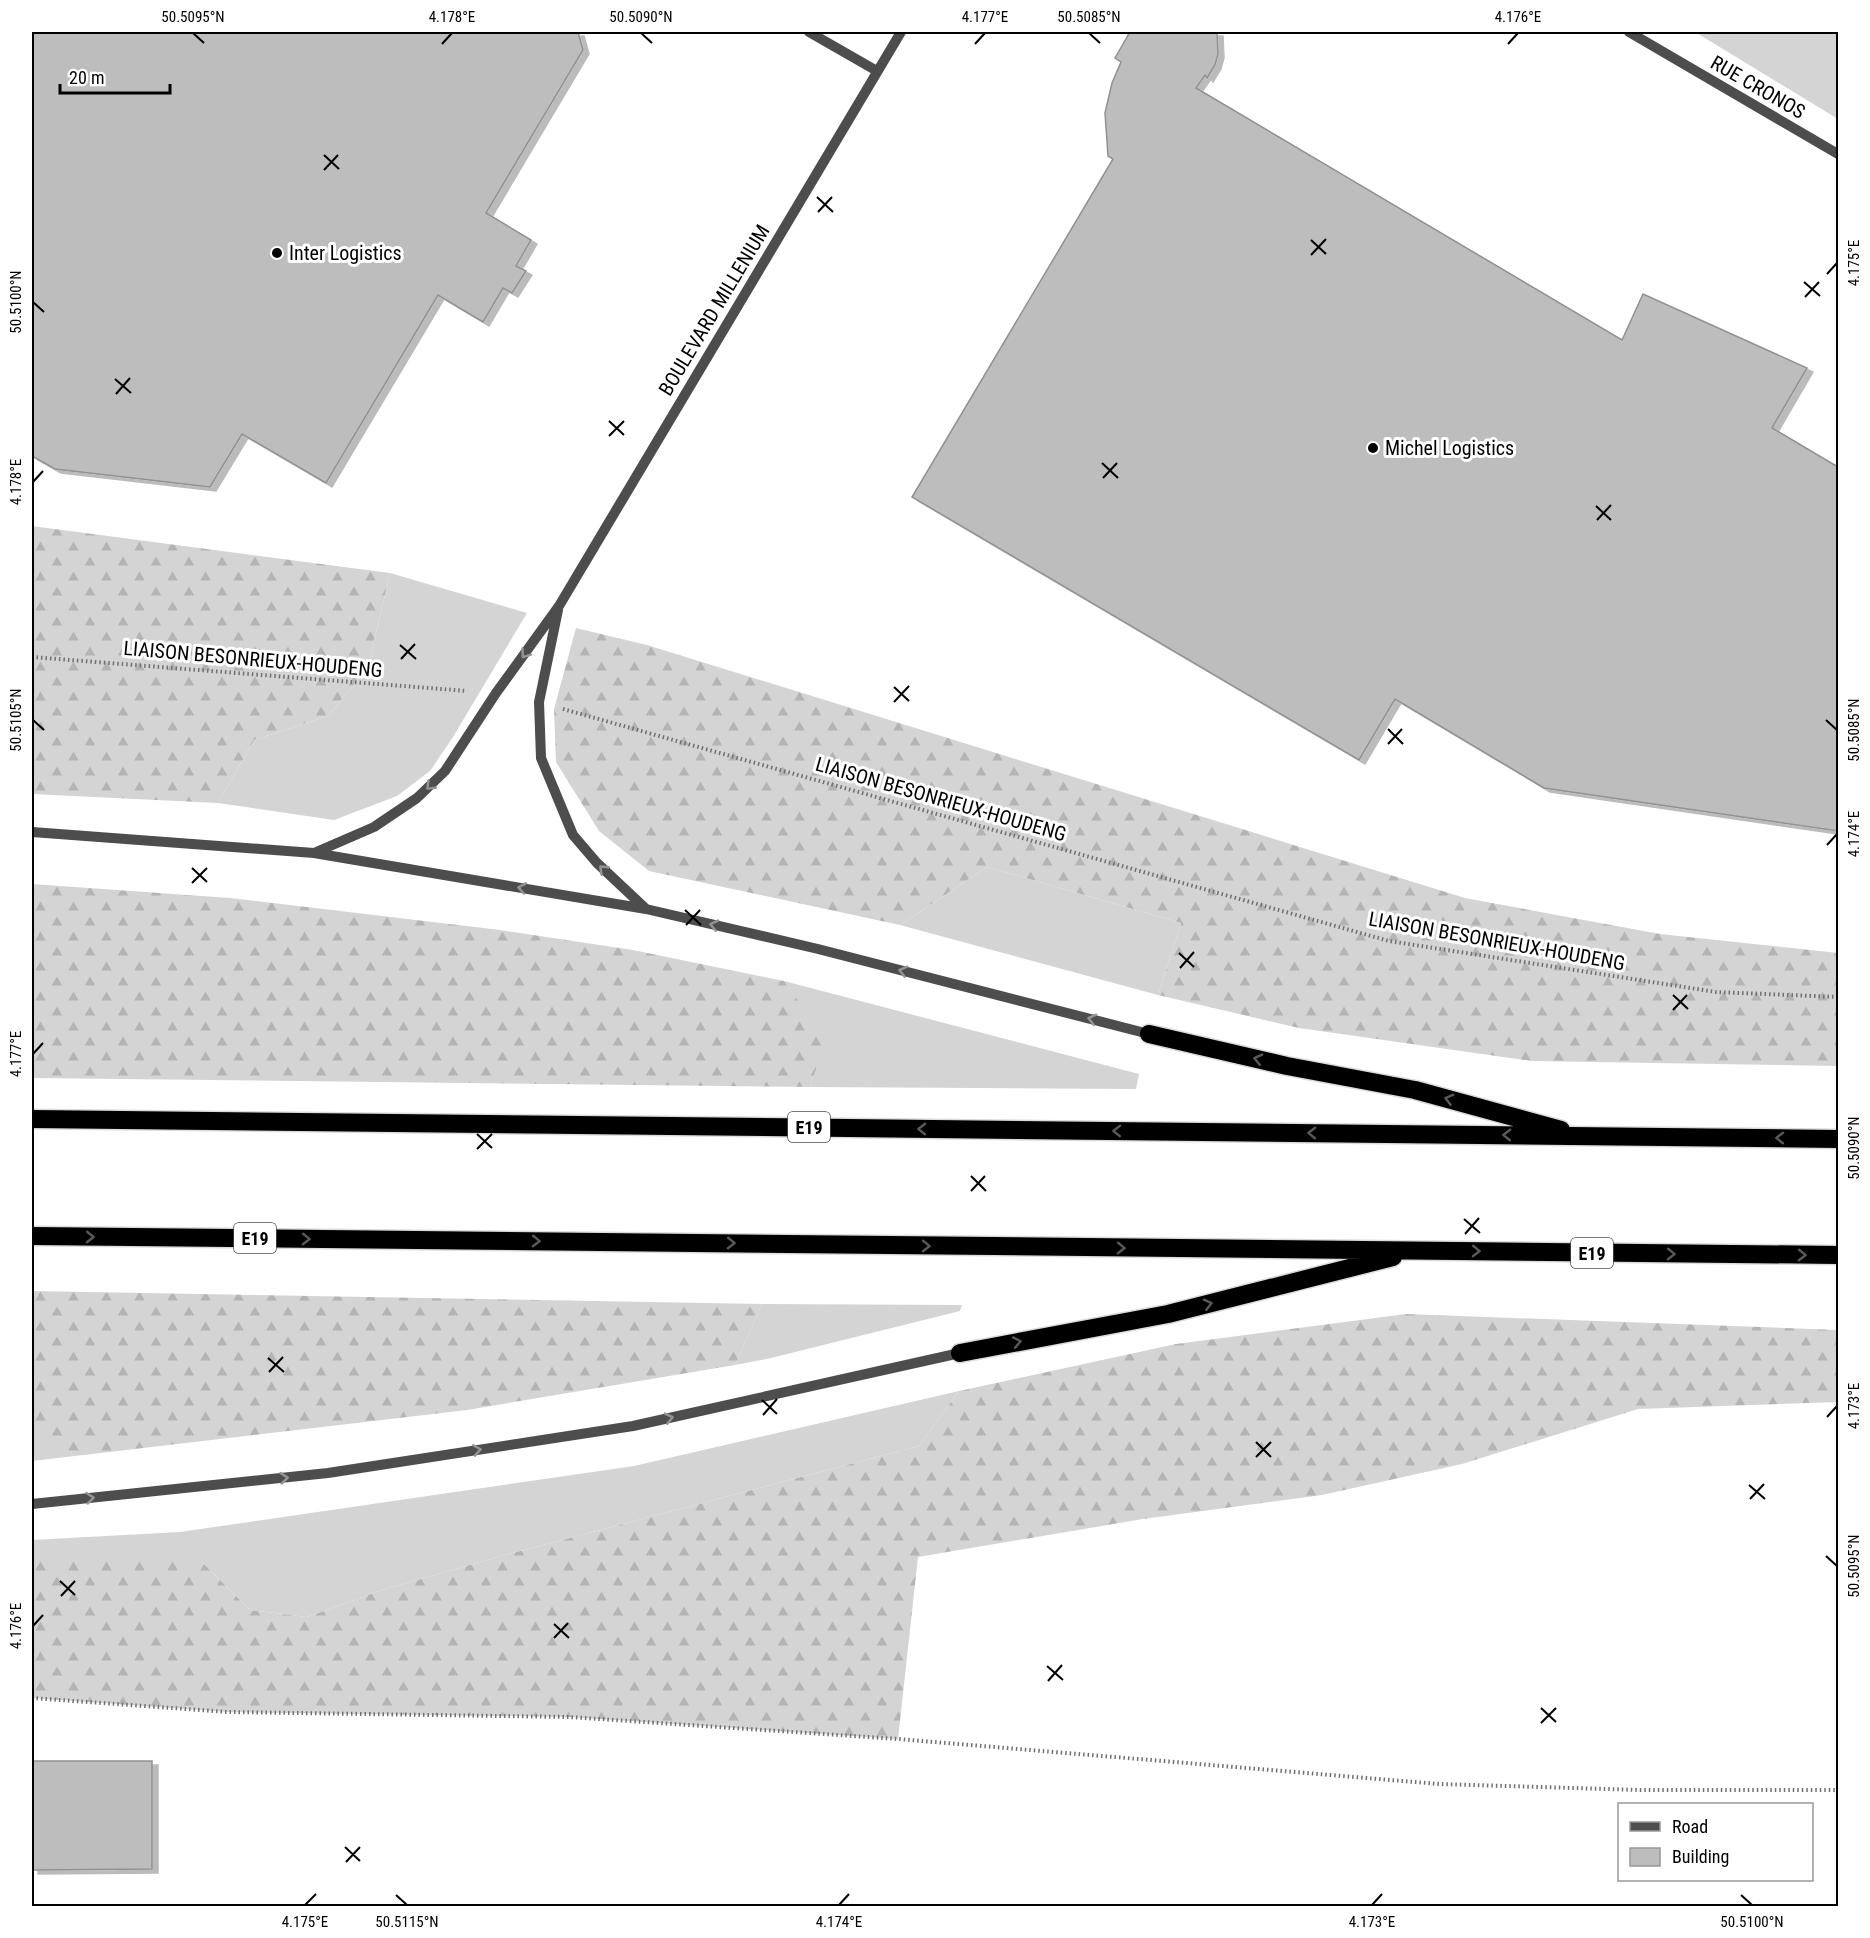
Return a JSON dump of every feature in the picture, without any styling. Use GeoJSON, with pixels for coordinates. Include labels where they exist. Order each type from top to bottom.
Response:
{"type":"FeatureCollection","features":[{"type":"Feature","properties":{"kind":"highway"},"geometry":{"type":"LineString","coordinates":[[1149,1034],[1287,1066],[1415,1090],[1586,1136]]}},
{"type":"Feature","properties":{"kind":"highway","name":"E19"},"geometry":{"type":"LineString","coordinates":[[32,1119],[1839,1139]]}},
{"type":"Feature","properties":{"kind":"highway","name":"E19"},"geometry":{"type":"LineString","coordinates":[[32,1236],[1839,1255]]}},
{"type":"Feature","properties":{"kind":"highway"},"geometry":{"type":"LineString","coordinates":[[960,1353],[1168,1314],[1418,1251]]}},
{"type":"Feature","properties":{"kind":"street"},"geometry":{"type":"LineString","coordinates":[[809,32],[877,71]]}},
{"type":"Feature","properties":{"kind":"street","name":"BOULEVARD MILLENIUM"},"geometry":{"type":"LineString","coordinates":[[559,606],[901,32]]}},
{"type":"Feature","properties":{"kind":"street","name":"RUE CRONOS"},"geometry":{"type":"LineString","coordinates":[[1629,32],[1839,154]]}},
{"type":"Feature","properties":{"kind":"street"},"geometry":{"type":"LineString","coordinates":[[314,853],[374,827],[417,798],[445,771],[496,693],[559,606]]}},
{"type":"Feature","properties":{"kind":"street"},"geometry":{"type":"LineString","coordinates":[[559,606],[539,702],[541,758],[573,835],[597,863],[646,909]]}},
{"type":"Feature","properties":{"kind":"street"},"geometry":{"type":"LineString","coordinates":[[32,832],[314,853],[646,909],[818,949],[1149,1034]]}},
{"type":"Feature","properties":{"kind":"street"},"geometry":{"type":"LineString","coordinates":[[32,1504],[328,1473],[633,1426],[960,1353]]}},
{"type":"Feature","properties":{"kind":"path","name":"LIAISON BESONRIEUX-HOUDENG"},"geometry":{"type":"LineString","coordinates":[[32,657],[496,693]]}},
{"type":"Feature","properties":{"kind":"path","name":"LIAISON BESONRIEUX-HOUDENG"},"geometry":{"type":"LineString","coordinates":[[539,702],[1389,941],[1716,992],[1839,997]]}},
{"type":"Feature","properties":{"kind":"path"},"geometry":{"type":"LineString","coordinates":[[32,1698],[228,1712],[569,1717],[897,1739],[1439,1784],[1629,1789],[1839,1790]]}},
{"type":"Feature","properties":{"kind":"green space"},"geometry":{"type":"Polygon","coordinates":[[[1695,32],[1838,32],[1838,119],[1695,32]]]}},
{"type":"Feature","properties":{"kind":"green space"},"geometry":{"type":"Polygon","coordinates":[[[32,526],[390,573],[368,667],[328,716],[254,740],[218,803],[32,794],[32,526]]]}},
{"type":"Feature","properties":{"kind":"green space"},"geometry":{"type":"Polygon","coordinates":[[[390,573],[527,613],[453,737],[430,771],[397,796],[334,820],[218,803],[254,740],[328,716],[368,667],[390,573]]]}},
{"type":"Feature","properties":{"kind":"green space"},"geometry":{"type":"Polygon","coordinates":[[[576,628],[647,645],[1465,898],[1660,934],[1838,953],[1838,1066],[1532,1061],[1299,1028],[1158,995],[1181,923],[987,867],[900,925],[649,871],[599,831],[556,762],[554,709],[576,628]]]}},
{"type":"Feature","properties":{"kind":"green space"},"geometry":{"type":"Polygon","coordinates":[[[987,867],[1181,923],[1158,995],[900,925],[987,867]]]}},
{"type":"Feature","properties":{"kind":"green space"},"geometry":{"type":"Polygon","coordinates":[[[32,884],[230,898],[500,930],[633,950],[784,981],[826,1039],[810,1087],[32,1078],[32,884]]]}},
{"type":"Feature","properties":{"kind":"green space"},"geometry":{"type":"Polygon","coordinates":[[[784,981],[1139,1074],[1136,1089],[810,1087],[825,1039],[784,981]]]}},
{"type":"Feature","properties":{"kind":"green space"},"geometry":{"type":"Polygon","coordinates":[[[32,1291],[762,1304],[735,1365],[467,1410],[75,1456],[32,1425],[32,1291]]]}},
{"type":"Feature","properties":{"kind":"green space"},"geometry":{"type":"Polygon","coordinates":[[[762,1304],[962,1305],[960,1311],[735,1365],[762,1304]]]}},
{"type":"Feature","properties":{"kind":"green space"},"geometry":{"type":"Polygon","coordinates":[[[1406,1314],[1838,1330],[1838,1402],[1638,1409],[1462,1464],[1322,1495],[1143,1519],[918,1557],[898,1739],[569,1717],[228,1712],[32,1698],[32,1561],[201,1561],[250,1610],[307,1617],[379,1591],[494,1558],[919,1446],[959,1391],[1176,1344],[1406,1314]]]}},
{"type":"Feature","properties":{"kind":"green space"},"geometry":{"type":"Polygon","coordinates":[[[959,1391],[919,1446],[494,1558],[379,1591],[307,1617],[250,1610],[201,1561],[32,1561],[32,1540],[180,1532],[634,1466],[959,1391]]]}},
{"type":"Feature","properties":{"kind":"green space"},"geometry":{"type":"Polygon","coordinates":[[[32,1425],[35,1426],[75,1456],[32,1461],[32,1425]]]}},
{"type":"Feature","properties":{"kind":"building","name":"Inter Logistics"},"geometry":{"type":"Polygon","coordinates":[[[32,32],[578,32],[583,50],[486,213],[531,240],[516,266],[526,271],[512,293],[503,288],[483,322],[438,295],[326,483],[242,434],[210,487],[55,469],[32,456],[32,32]]]}},
{"type":"Feature","properties":{"kind":"building","name":"Michel Logistics"},"geometry":{"type":"Polygon","coordinates":[[[1130,32],[1217,32],[1218,54],[1215,65],[1207,78],[1205,75],[1196,88],[1622,340],[1643,294],[1807,368],[1772,428],[1838,467],[1838,831],[1544,788],[1395,699],[1359,760],[912,497],[1113,159],[1108,156],[1105,113],[1112,83],[1121,62],[1115,58],[1130,32]]]}},
{"type":"Feature","properties":{"kind":"building"},"geometry":{"type":"Polygon","coordinates":[[[32,1761],[152,1761],[152,1869],[32,1870],[32,1761]]]}},
{"type":"Feature","properties":{"kind":"place","name":"Inter Logistics"},"geometry":{"type":"Point","coordinates":[277,253]}},
{"type":"Feature","properties":{"kind":"place","name":"Michel Logistics"},"geometry":{"type":"Point","coordinates":[1373,448]}}]}
